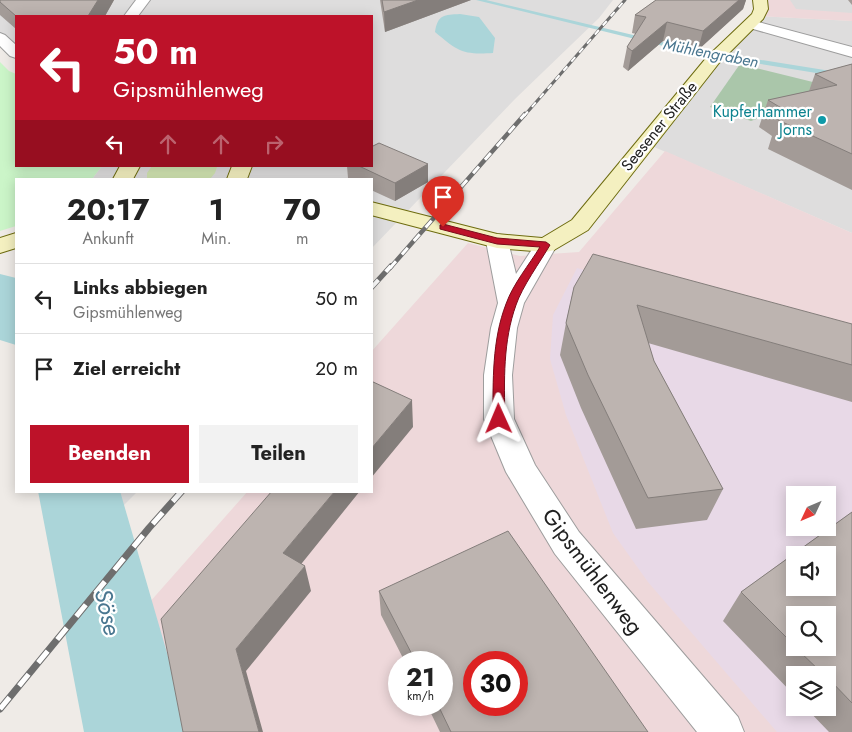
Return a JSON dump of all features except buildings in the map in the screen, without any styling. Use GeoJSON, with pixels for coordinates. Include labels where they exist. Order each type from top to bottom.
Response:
{"type":"FeatureCollection","features":[{"type":"Feature","properties":{"kind":"street"},"geometry":{"type":"LineString","coordinates":[[132,15],[143,0]]}},
{"type":"Feature","properties":{"kind":"street","name":"Seesener Straße"},"geometry":{"type":"LineString","coordinates":[[546,245],[580,225],[713,60],[751,24],[761,9],[760,0]]}},
{"type":"Feature","properties":{"kind":"street"},"geometry":{"type":"LineString","coordinates":[[751,24],[852,52]]}},
{"type":"Feature","properties":{"kind":"street"},"geometry":{"type":"LineString","coordinates":[[0,38],[15,52]]}},
{"type":"Feature","properties":{"kind":"street"},"geometry":{"type":"LineString","coordinates":[[373,209],[497,241],[546,245]]}},
{"type":"Feature","properties":{"kind":"street"},"geometry":{"type":"LineString","coordinates":[[0,246],[15,240]]}},
{"type":"Feature","properties":{"kind":"street","name":"Gipsmühlenweg"},"geometry":{"type":"LineString","coordinates":[[497,241],[511,303]]}},
{"type":"Feature","properties":{"kind":"street","name":"Gipsmühlenweg"},"geometry":{"type":"LineString","coordinates":[[546,245],[511,303],[504,328],[498,375],[499,419],[522,472],[567,543],[722,732]]}},
{"type":"Feature","properties":{"kind":"shaded area"},"geometry":{"type":"Polygon","coordinates":[[[0,0],[613,0],[599,18],[516,98],[373,247],[373,178],[93,178],[101,167],[373,167],[373,15],[15,15],[15,52],[0,38],[0,0]]]}},
{"type":"Feature","properties":{"kind":"shaded area"},"geometry":{"type":"Polygon","coordinates":[[[760,0],[852,0],[852,21],[758,16],[760,0]]]}},
{"type":"Feature","properties":{"kind":"shaded area"},"geometry":{"type":"Polygon","coordinates":[[[790,0],[852,0],[852,13],[796,9],[790,0]]]}},
{"type":"Feature","properties":{"kind":"shaded area"},"geometry":{"type":"Polygon","coordinates":[[[758,16],[852,21],[852,233],[645,143],[758,16]]]}},
{"type":"Feature","properties":{"kind":"shaded area"},"geometry":{"type":"Polygon","coordinates":[[[665,151],[852,233],[852,732],[169,732],[141,612],[246,493],[373,493],[373,350],[468,243],[520,256],[579,252],[665,151]]]}},
{"type":"Feature","properties":{"kind":"shaded area"},"geometry":{"type":"Polygon","coordinates":[[[577,268],[852,346],[852,732],[777,732],[648,582],[613,533],[566,415],[550,359],[553,315],[577,268]]]}},
{"type":"Feature","properties":{"kind":"shaded area"},"geometry":{"type":"Polygon","coordinates":[[[108,493],[136,493],[114,515],[108,493]]]}},
{"type":"Feature","properties":{"kind":"green space"},"geometry":{"type":"Polygon","coordinates":[[[0,62],[9,71],[15,74],[15,167],[101,167],[93,178],[15,178],[15,226],[0,231],[0,62]]]}},
{"type":"Feature","properties":{"kind":"green space"},"geometry":{"type":"Polygon","coordinates":[[[740,64],[825,85],[773,113],[751,121],[710,107],[740,64]]]}},
{"type":"Feature","properties":{"kind":"green space"},"geometry":{"type":"Polygon","coordinates":[[[151,167],[217,167],[211,178],[147,178],[147,173],[151,167]]]}},
{"type":"Feature","properties":{"kind":"water"},"geometry":{"type":"Polygon","coordinates":[[[460,14],[479,17],[495,38],[493,53],[474,53],[455,48],[435,32],[440,19],[460,14]]]}},
{"type":"Feature","properties":{"kind":"waterway","name":"Mühlengraben"},"geometry":{"type":"LineString","coordinates":[[479,0],[692,51],[837,74],[852,89]]}},
{"type":"Feature","properties":{"kind":"waterway","name":"Söse"},"geometry":{"type":"LineString","coordinates":[[0,294],[15,321]]}},
{"type":"Feature","properties":{"kind":"waterway","name":"Söse"},"geometry":{"type":"LineString","coordinates":[[79,493],[137,732]]}},
{"type":"Feature","properties":{"kind":"railway"},"geometry":{"type":"LineString","coordinates":[[524,116],[625,0]]}},
{"type":"Feature","properties":{"kind":"railway"},"geometry":{"type":"LineString","coordinates":[[390,268],[525,114]]}},
{"type":"Feature","properties":{"kind":"railway"},"geometry":{"type":"LineString","coordinates":[[373,286],[391,266]]}},
{"type":"Feature","properties":{"kind":"railway"},"geometry":{"type":"LineString","coordinates":[[0,709],[149,528],[180,493]]}},
{"type":"Feature","properties":{"kind":"place","name":"Kupferhammer Jorns"},"geometry":{"type":"Point","coordinates":[822,120]}},
{"type":"Feature","properties":{"kind":"route"},"geometry":{"type":"LineString","coordinates":[[443,227],[497,241],[546,245],[511,303],[504,328],[498,375],[499,419]]}}]}
